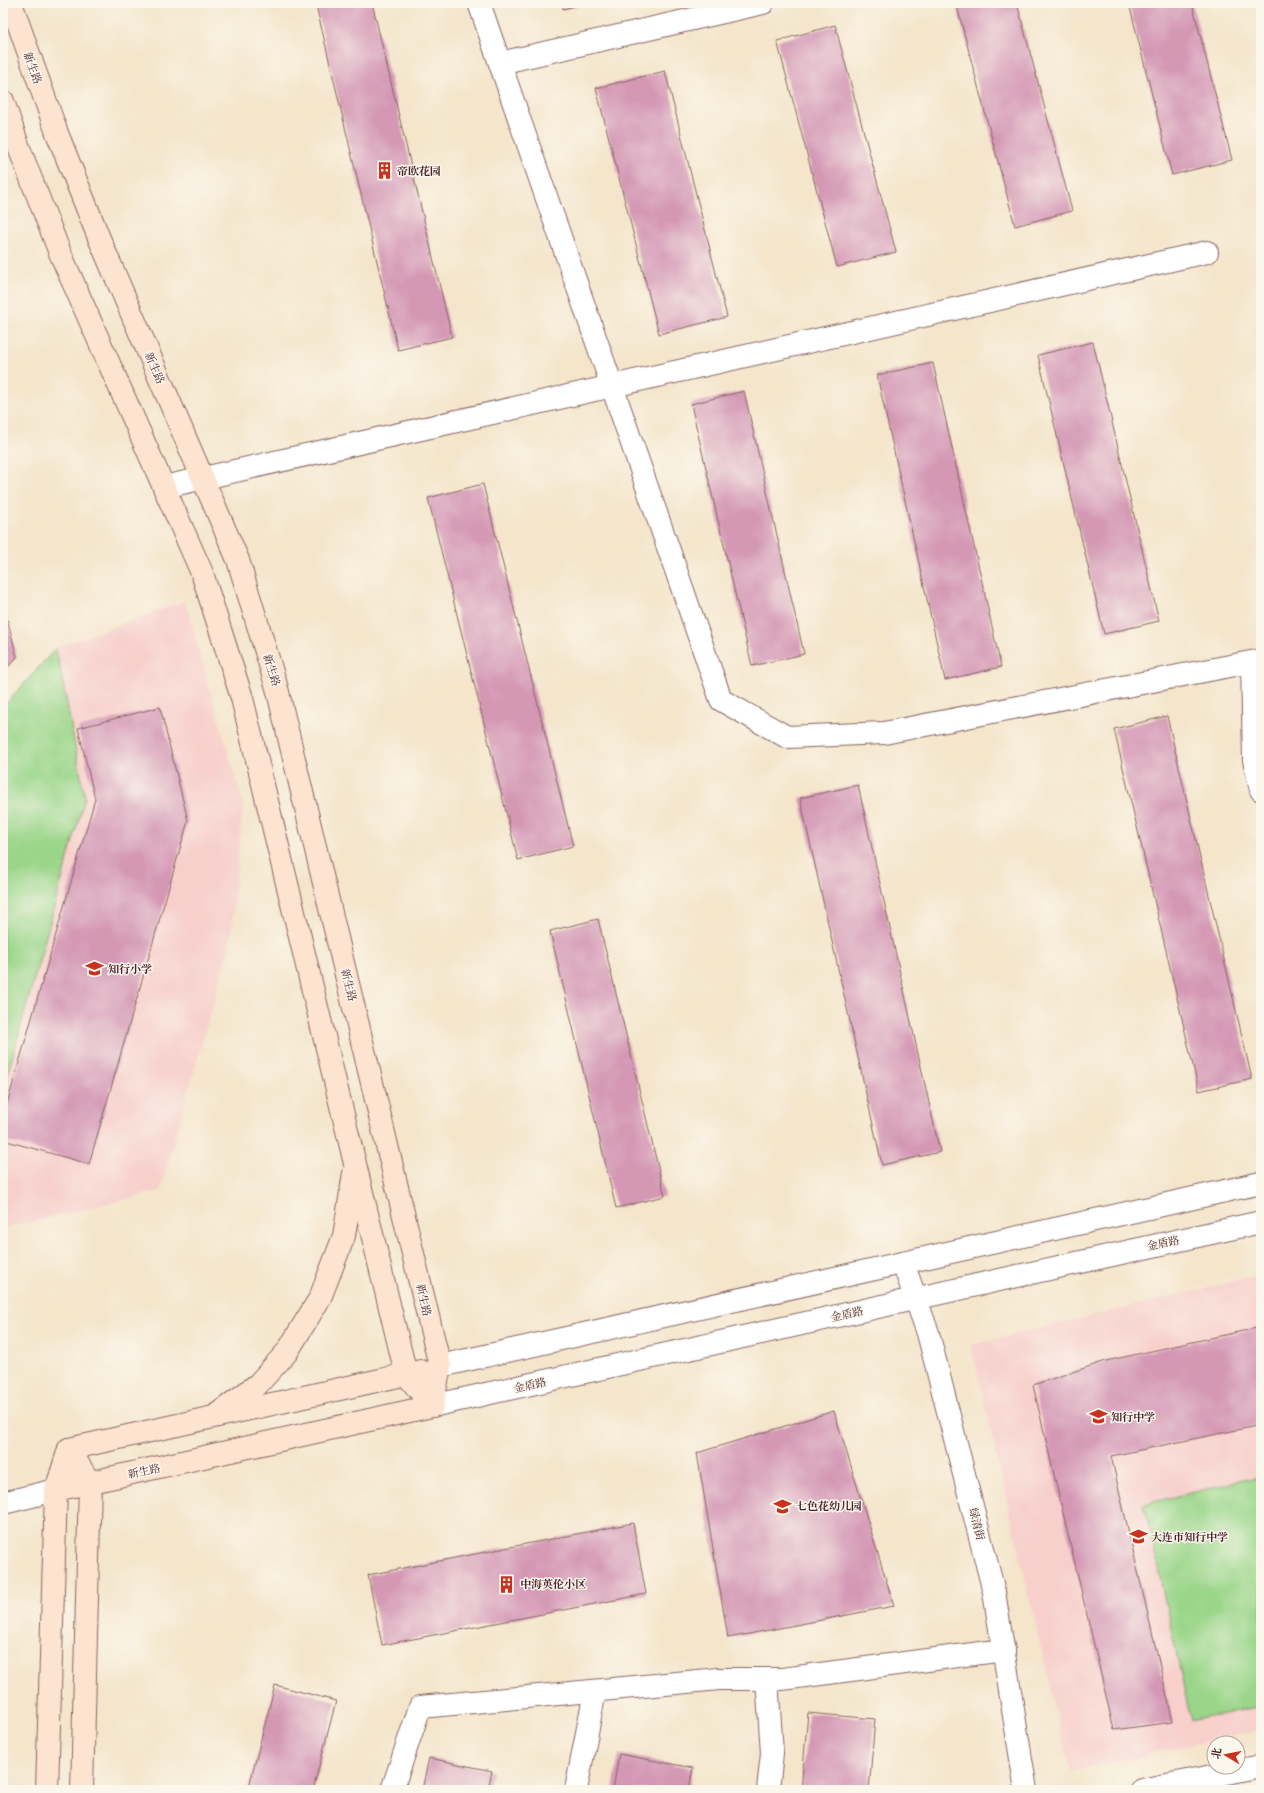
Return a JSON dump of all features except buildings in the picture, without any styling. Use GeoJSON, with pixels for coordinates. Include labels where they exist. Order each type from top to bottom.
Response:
{"type":"FeatureCollection","features":[{"type":"Feature","properties":{"kind":"main road","name":"新生路"},"geometry":{"type":"LineString","coordinates":[[11,3],[56,133],[99,238],[238,560],[277,688],[440,1366],[432,1406],[56,1490]]}},
{"type":"Feature","properties":{"kind":"main road"},"geometry":{"type":"LineString","coordinates":[[3,101],[19,148],[60,253],[202,574],[242,698],[406,1374],[432,1406]]}},
{"type":"Feature","properties":{"kind":"main road"},"geometry":{"type":"LineString","coordinates":[[213,1417],[258,1384],[287,1352],[320,1298],[344,1236],[355,1164]]}},
{"type":"Feature","properties":{"kind":"main road"},"geometry":{"type":"LineString","coordinates":[[69,1449],[440,1366]]}},
{"type":"Feature","properties":{"kind":"main road"},"geometry":{"type":"LineString","coordinates":[[69,1449],[90,1483],[82,1790]]}},
{"type":"Feature","properties":{"kind":"main road"},"geometry":{"type":"LineString","coordinates":[[47,1790],[56,1490],[69,1449]]}},
{"type":"Feature","properties":{"kind":"street"},"geometry":{"type":"LineString","coordinates":[[479,3],[721,700],[787,737],[884,733],[1256,661],[1254,760],[1261,790]]}},
{"type":"Feature","properties":{"kind":"street"},"geometry":{"type":"LineString","coordinates":[[500,63],[763,3]]}},
{"type":"Feature","properties":{"kind":"street"},"geometry":{"type":"LineString","coordinates":[[164,487],[1207,252]]}},
{"type":"Feature","properties":{"kind":"street"},"geometry":{"type":"LineString","coordinates":[[440,1366],[1261,1183]]}},
{"type":"Feature","properties":{"kind":"street","name":"金盾路"},"geometry":{"type":"LineString","coordinates":[[432,1406],[1261,1222]]}},
{"type":"Feature","properties":{"kind":"street","name":"绿清街"},"geometry":{"type":"LineString","coordinates":[[903,1263],[928,1333],[990,1577],[1004,1650],[1026,1790]]}},
{"type":"Feature","properties":{"kind":"street"},"geometry":{"type":"LineString","coordinates":[[3,1503],[56,1490]]}},
{"type":"Feature","properties":{"kind":"street"},"geometry":{"type":"LineString","coordinates":[[392,1790],[420,1707],[719,1679],[782,1679],[1004,1650]]}},
{"type":"Feature","properties":{"kind":"street"},"geometry":{"type":"LineString","coordinates":[[767,1679],[772,1753],[768,1790]]}},
{"type":"Feature","properties":{"kind":"street"},"geometry":{"type":"LineString","coordinates":[[576,1790],[595,1691]]}},
{"type":"Feature","properties":{"kind":"street"},"geometry":{"type":"LineString","coordinates":[[1142,1790],[1261,1766]]}},
{"type":"Feature","properties":{"kind":"shaded area"},"geometry":{"type":"Polygon","coordinates":[[[185,601],[243,804],[230,945],[160,1191],[3,1228],[3,707],[56,648],[185,601]]]}},
{"type":"Feature","properties":{"kind":"shaded area","name":"大连市知行中学"},"geometry":{"type":"Polygon","coordinates":[[[1261,1275],[1261,1729],[1234,1735],[1206,1735],[1206,1741],[1070,1772],[971,1345],[1261,1275]]]}},
{"type":"Feature","properties":{"kind":"green space"},"geometry":{"type":"Polygon","coordinates":[[[56,648],[85,797],[3,1090],[3,707],[56,648]]]}},
{"type":"Feature","properties":{"kind":"green space"},"geometry":{"type":"Polygon","coordinates":[[[1261,1476],[1261,1706],[1191,1721],[1144,1504],[1261,1476]]]}},
{"type":"Feature","properties":{"kind":"place","name":"帝欧花园"},"geometry":{"type":"Point","coordinates":[384,171]}},
{"type":"Feature","properties":{"kind":"place","name":"知行小学"},"geometry":{"type":"Point","coordinates":[95,969]}},
{"type":"Feature","properties":{"kind":"place","name":"知行中学"},"geometry":{"type":"Point","coordinates":[1098,1417]}},
{"type":"Feature","properties":{"kind":"place","name":"七色花幼儿园"},"geometry":{"type":"Point","coordinates":[783,1506]}},
{"type":"Feature","properties":{"kind":"place","name":"大连市知行中学"},"geometry":{"type":"Point","coordinates":[1138,1537]}},
{"type":"Feature","properties":{"kind":"place","name":"中海英伦小区"},"geometry":{"type":"Point","coordinates":[507,1584]}}]}
